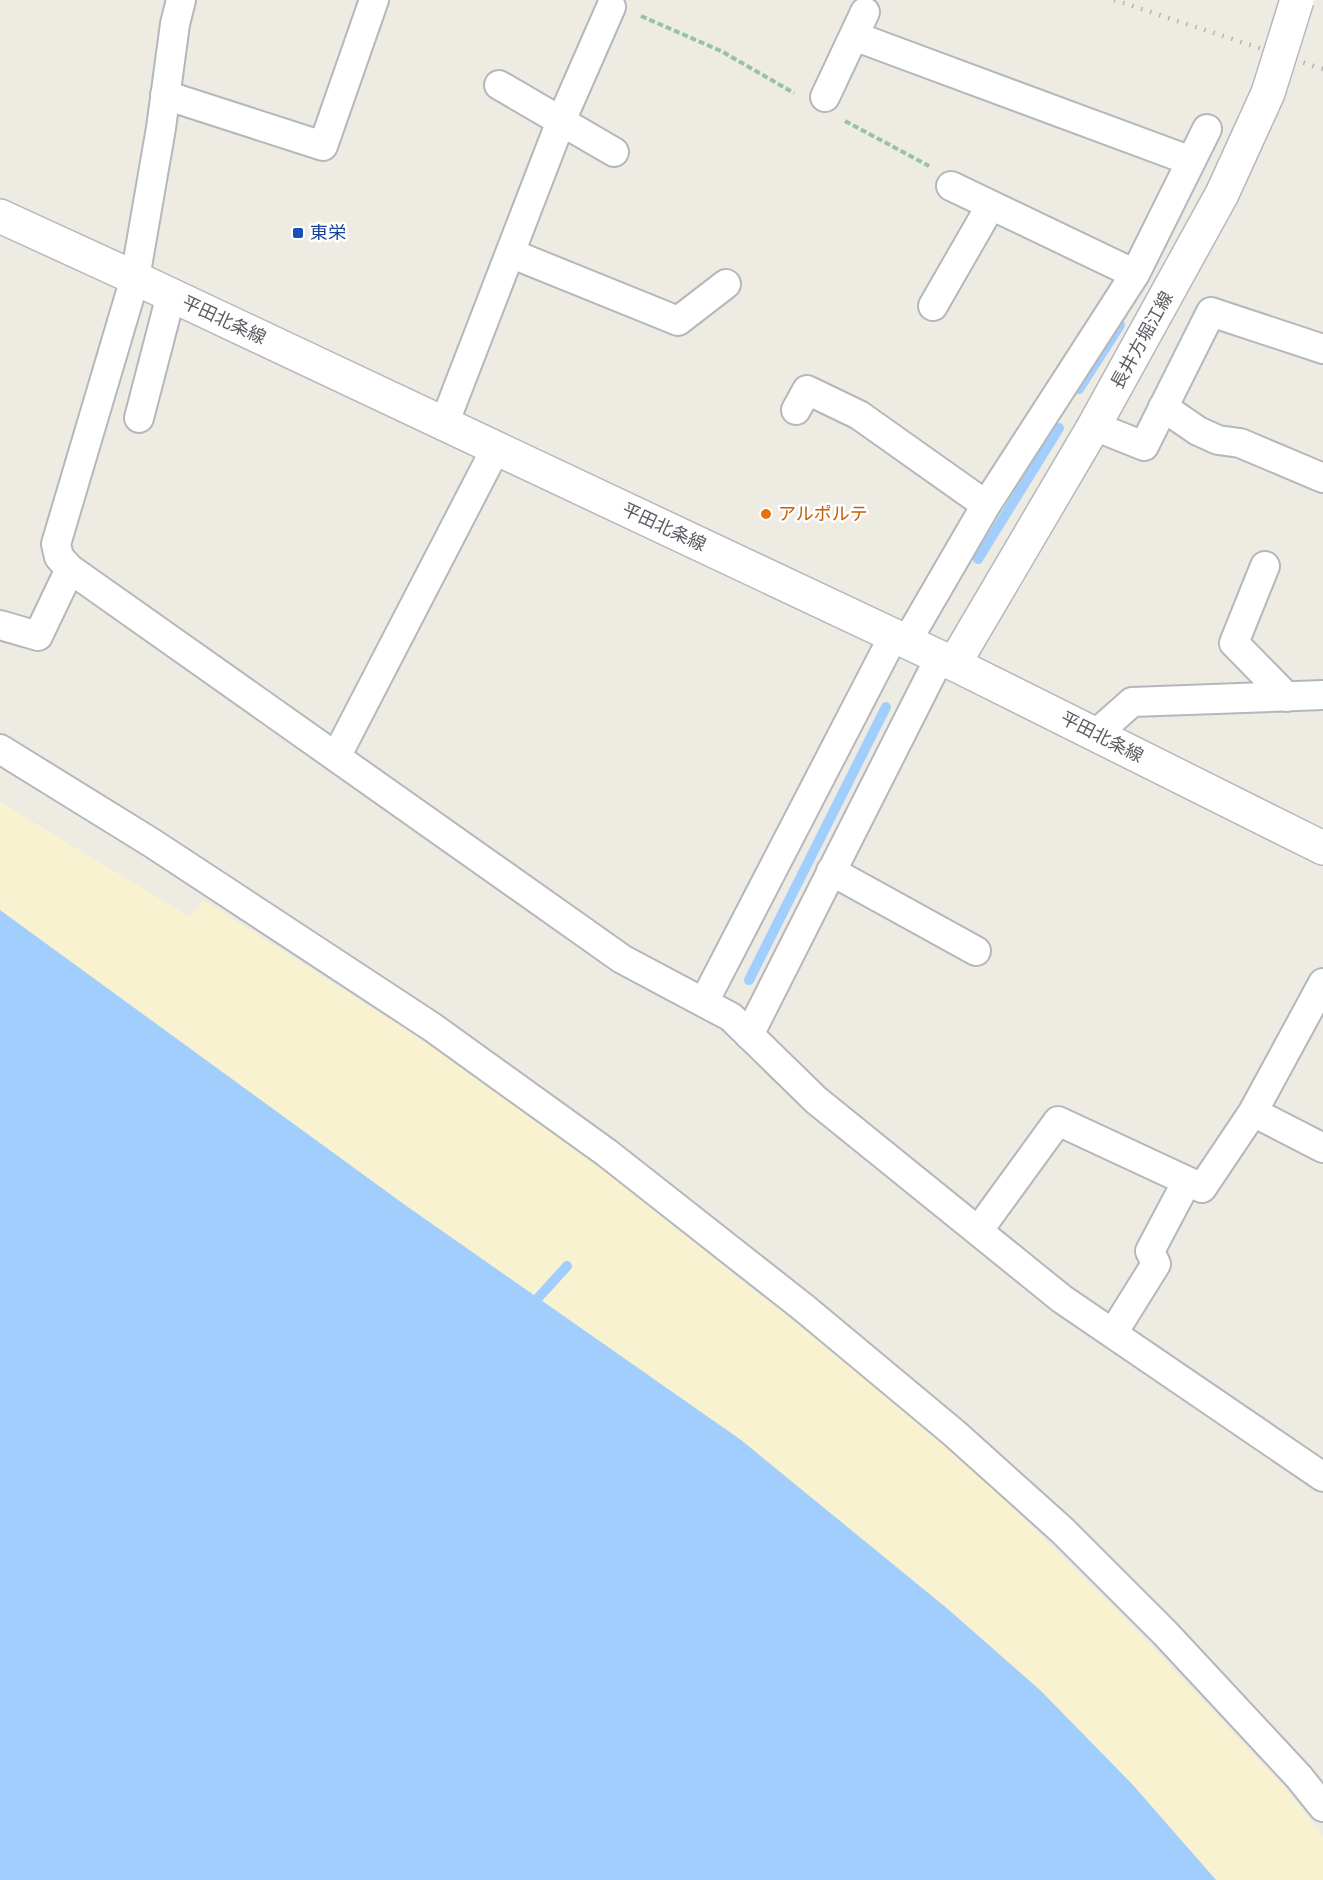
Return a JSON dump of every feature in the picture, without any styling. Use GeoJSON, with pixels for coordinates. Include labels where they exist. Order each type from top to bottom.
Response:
{"type":"FeatureCollection","features":[{"type":"Feature","properties":{"kind":"main road","name":"長井方堀江線"},"geometry":{"type":"LineString","coordinates":[[947,661],[1094,426],[1222,194],[1268,93],[1298,0]]}},
{"type":"Feature","properties":{"kind":"main road","name":"平田北条線"},"geometry":{"type":"LineString","coordinates":[[0,216],[900,638],[1323,848]]}},
{"type":"Feature","properties":{"kind":"street"},"geometry":{"type":"LineString","coordinates":[[181,0],[175,24],[135,278],[56,544],[59,557],[70,569],[622,958],[731,1017],[816,1100],[1062,1299],[1323,1477]]}},
{"type":"Feature","properties":{"kind":"street"},"geometry":{"type":"LineString","coordinates":[[165,95],[323,146],[374,0]]}},
{"type":"Feature","properties":{"kind":"street"},"geometry":{"type":"LineString","coordinates":[[444,424],[561,121],[612,8]]}},
{"type":"Feature","properties":{"kind":"street"},"geometry":{"type":"LineString","coordinates":[[825,97],[859,24],[1191,161]]}},
{"type":"Feature","properties":{"kind":"street"},"geometry":{"type":"LineString","coordinates":[[499,85],[614,152]]}},
{"type":"Feature","properties":{"kind":"street"},"geometry":{"type":"LineString","coordinates":[[704,1002],[900,638],[1134,274],[1207,129]]}},
{"type":"Feature","properties":{"kind":"street"},"geometry":{"type":"LineString","coordinates":[[951,186],[1134,274]]}},
{"type":"Feature","properties":{"kind":"street"},"geometry":{"type":"LineString","coordinates":[[933,306],[991,205]]}},
{"type":"Feature","properties":{"kind":"street"},"geometry":{"type":"LineString","coordinates":[[510,253],[678,321],[726,284]]}},
{"type":"Feature","properties":{"kind":"street"},"geometry":{"type":"LineString","coordinates":[[139,418],[171,295]]}},
{"type":"Feature","properties":{"kind":"street"},"geometry":{"type":"LineString","coordinates":[[1094,426],[1144,446],[1211,312],[1323,349]]}},
{"type":"Feature","properties":{"kind":"street"},"geometry":{"type":"LineString","coordinates":[[796,410],[807,390],[859,415],[986,505]]}},
{"type":"Feature","properties":{"kind":"street"},"geometry":{"type":"LineString","coordinates":[[1164,407],[1198,431],[1218,440],[1240,443],[1323,478]]}},
{"type":"Feature","properties":{"kind":"street"},"geometry":{"type":"LineString","coordinates":[[336,757],[496,448]]}},
{"type":"Feature","properties":{"kind":"street"},"geometry":{"type":"LineString","coordinates":[[1265,566],[1234,643],[1287,697]]}},
{"type":"Feature","properties":{"kind":"street"},"geometry":{"type":"LineString","coordinates":[[0,625],[38,636],[70,569]]}},
{"type":"Feature","properties":{"kind":"street"},"geometry":{"type":"LineString","coordinates":[[749,1035],[831,871],[947,661]]}},
{"type":"Feature","properties":{"kind":"street"},"geometry":{"type":"LineString","coordinates":[[1096,734],[1132,702],[1323,695]]}},
{"type":"Feature","properties":{"kind":"street"},"geometry":{"type":"LineString","coordinates":[[0,749],[152,843],[432,1027],[607,1153],[804,1308],[954,1433],[1063,1531],[1165,1633],[1299,1777],[1323,1807]]}},
{"type":"Feature","properties":{"kind":"street"},"geometry":{"type":"LineString","coordinates":[[831,871],[976,951]]}},
{"type":"Feature","properties":{"kind":"street"},"geometry":{"type":"LineString","coordinates":[[978,1231],[1058,1121],[1202,1188],[1253,1112],[1323,983]]}},
{"type":"Feature","properties":{"kind":"street"},"geometry":{"type":"LineString","coordinates":[[1253,1112],[1323,1148]]}},
{"type":"Feature","properties":{"kind":"street"},"geometry":{"type":"LineString","coordinates":[[1113,1333],[1156,1264],[1150,1251],[1187,1181]]}},
{"type":"Feature","properties":{"kind":"sand"},"geometry":{"type":"Polygon","coordinates":[[[0,802],[190,917],[203,900],[433,1047],[594,1163],[875,1386],[990,1486],[1121,1614],[1285,1788],[1323,1836],[1323,1880],[1216,1880],[1132,1784],[1040,1690],[949,1610],[741,1440],[405,1205],[7,916],[0,910],[0,802]]]}},
{"type":"Feature","properties":{"kind":"water"},"geometry":{"type":"Polygon","coordinates":[[[0,910],[405,1205],[741,1440],[949,1610],[1040,1690],[1132,1784],[1216,1880],[0,1880],[0,910]]]}},
{"type":"Feature","properties":{"kind":"waterway"},"geometry":{"type":"LineString","coordinates":[[1079,389],[1120,325]]}},
{"type":"Feature","properties":{"kind":"waterway"},"geometry":{"type":"LineString","coordinates":[[978,559],[1059,428]]}},
{"type":"Feature","properties":{"kind":"waterway"},"geometry":{"type":"LineString","coordinates":[[749,980],[886,707]]}},
{"type":"Feature","properties":{"kind":"waterway"},"geometry":{"type":"LineString","coordinates":[[538,1298],[567,1266]]}},
{"type":"Feature","properties":{"kind":"railway"},"geometry":{"type":"LineString","coordinates":[[1114,0],[1323,69]]}},
{"type":"Feature","properties":{"kind":"place","name":"東栄"},"geometry":{"type":"Point","coordinates":[298,233]}},
{"type":"Feature","properties":{"kind":"place","name":"アルポルテ"},"geometry":{"type":"Point","coordinates":[766,514]}}]}
